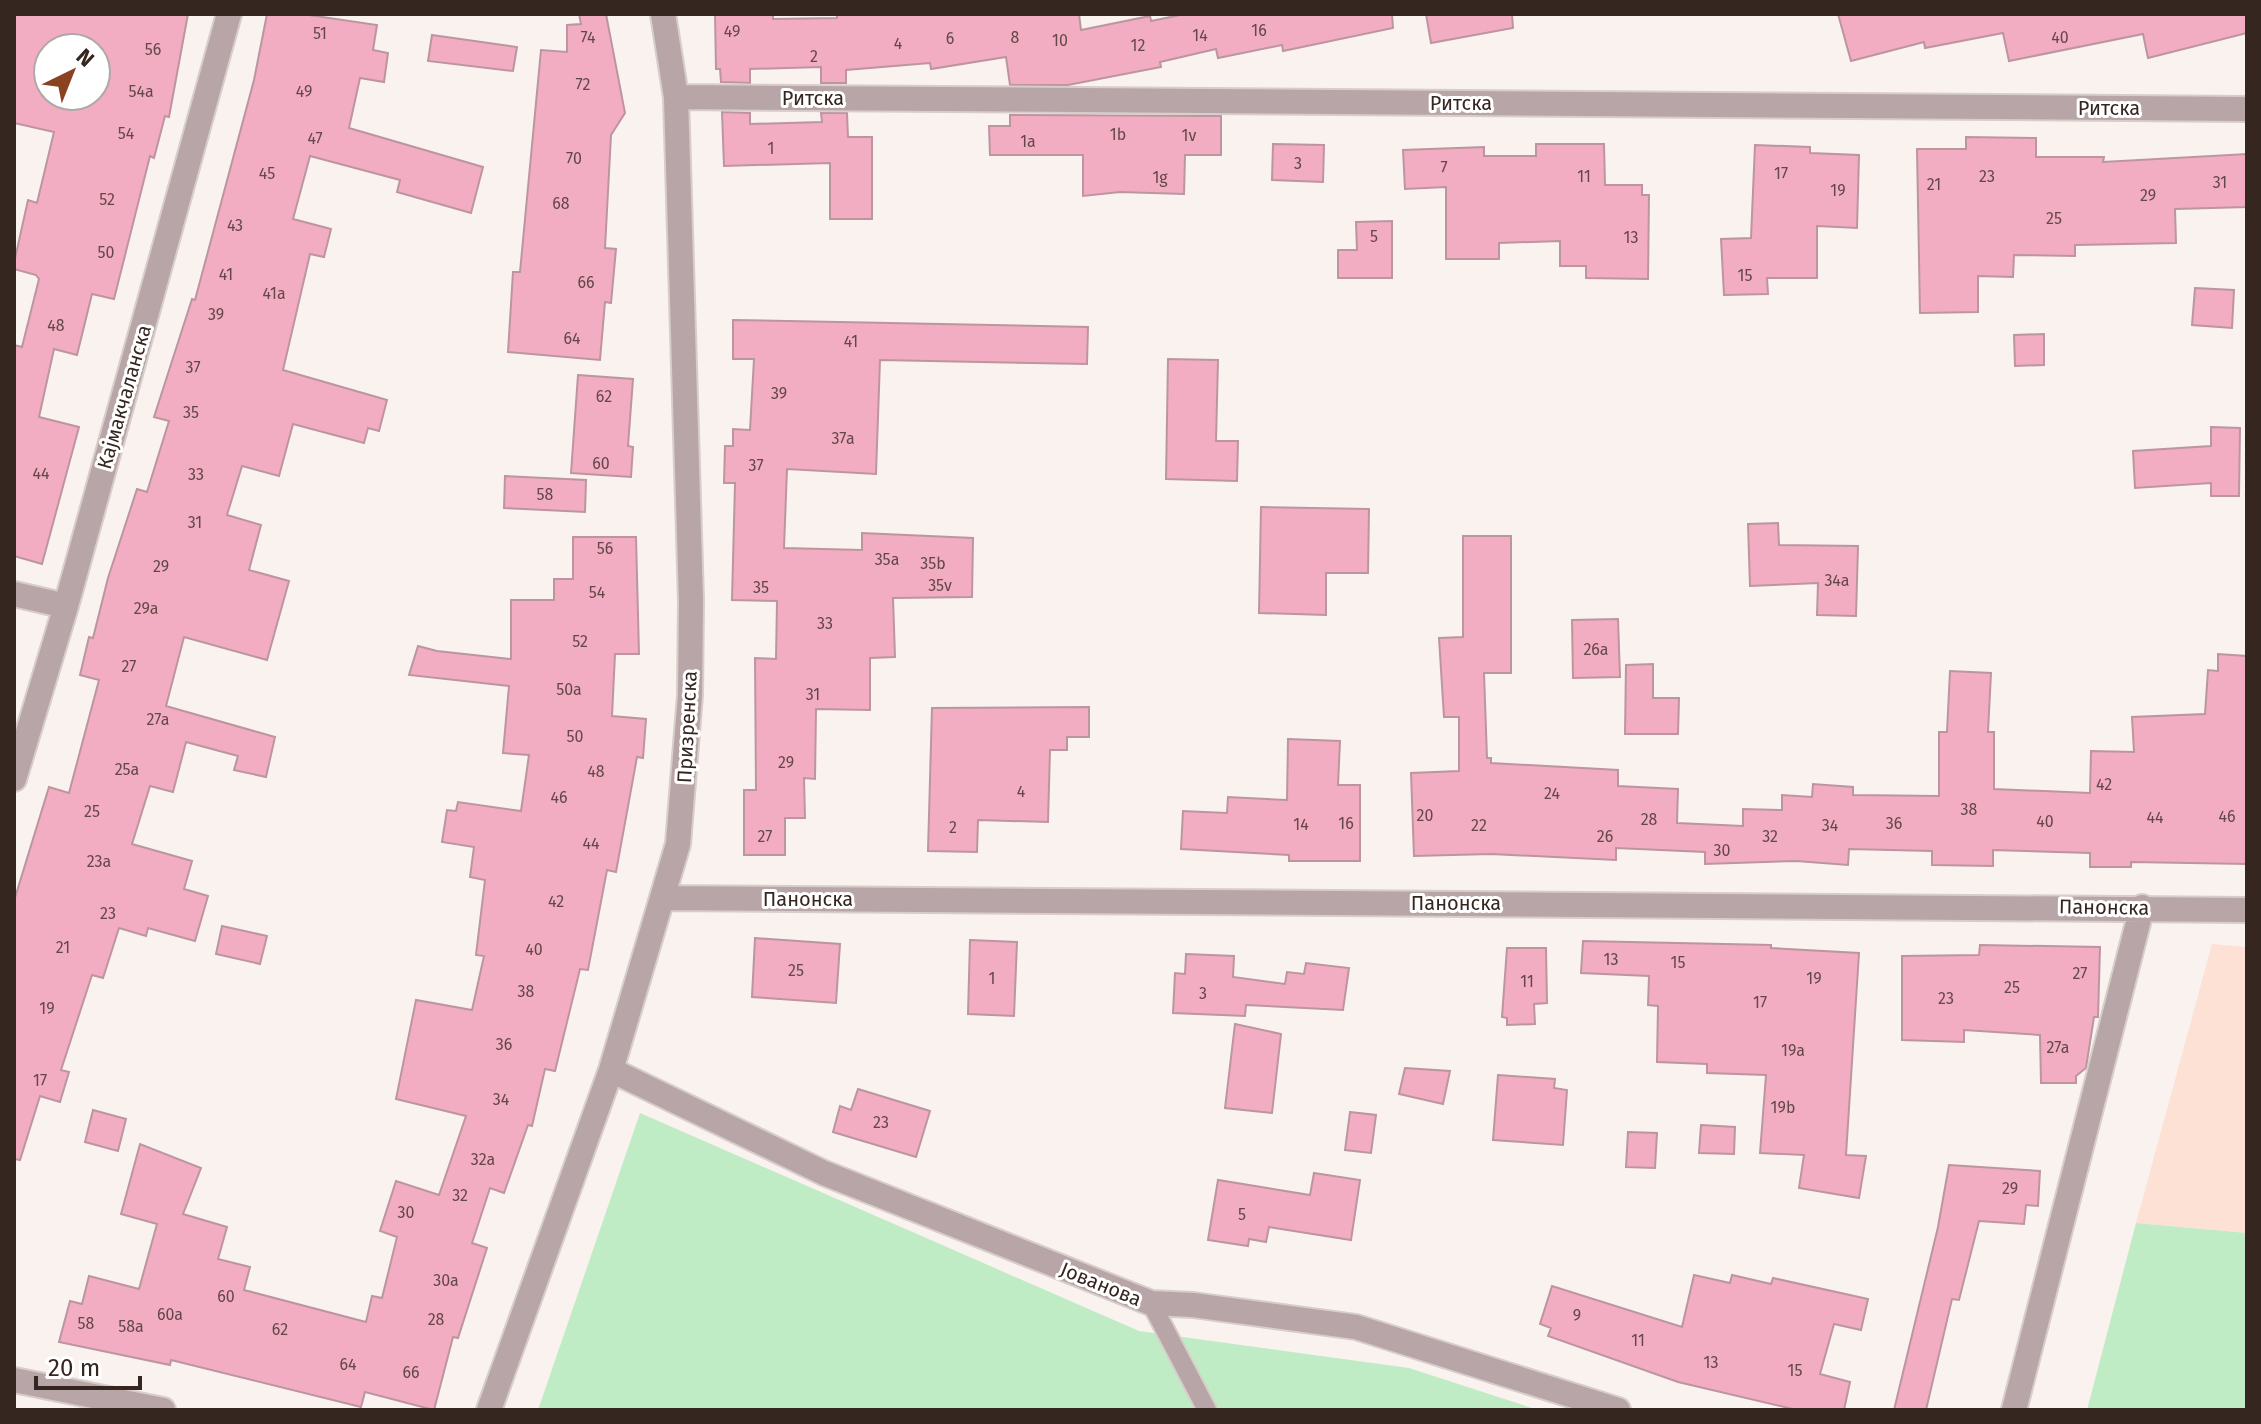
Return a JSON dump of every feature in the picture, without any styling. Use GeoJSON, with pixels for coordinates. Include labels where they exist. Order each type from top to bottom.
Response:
{"type":"FeatureCollection","features":[{"type":"Feature","properties":{"kind":"street","name":"Кајмакчаланска"},"geometry":{"type":"LineString","coordinates":[[14,779],[66,606],[229,14]]}},
{"type":"Feature","properties":{"kind":"street","name":"Призренска"},"geometry":{"type":"LineString","coordinates":[[489,1410],[611,1070],[665,898],[678,844],[690,695],[691,601],[676,97],[663,14]]}},
{"type":"Feature","properties":{"kind":"street","name":"Ритска"},"geometry":{"type":"LineString","coordinates":[[676,97],[2247,109]]}},
{"type":"Feature","properties":{"kind":"street"},"geometry":{"type":"LineString","coordinates":[[14,594],[66,606]]}},
{"type":"Feature","properties":{"kind":"street","name":"Панонска"},"geometry":{"type":"LineString","coordinates":[[665,898],[2247,910]]}},
{"type":"Feature","properties":{"kind":"street"},"geometry":{"type":"LineString","coordinates":[[2014,1410],[2142,907]]}},
{"type":"Feature","properties":{"kind":"street","name":"Јованова"},"geometry":{"type":"LineString","coordinates":[[611,1070],[824,1173],[1151,1303],[1193,1305],[1356,1327],[1618,1410]]}},
{"type":"Feature","properties":{"kind":"street"},"geometry":{"type":"LineString","coordinates":[[14,1380],[163,1410]]}},
{"type":"Feature","properties":{"kind":"lane"},"geometry":{"type":"LineString","coordinates":[[1151,1303],[1207,1410]]}},
{"type":"Feature","properties":{"kind":"shaded area"},"geometry":{"type":"Polygon","coordinates":[[[2212,944],[2247,947],[2247,1233],[2136,1223],[2212,944]]]}},
{"type":"Feature","properties":{"kind":"green space"},"geometry":{"type":"Polygon","coordinates":[[[640,1113],[1139,1331],[1409,1368],[1538,1410],[538,1410],[640,1113]]]}},
{"type":"Feature","properties":{"kind":"green space"},"geometry":{"type":"Polygon","coordinates":[[[2136,1223],[2247,1233],[2247,1410],[2087,1410],[2136,1223]]]}},
{"type":"Feature","properties":{"kind":"building"},"geometry":{"type":"Polygon","coordinates":[[[14,14],[188,14],[169,117],[165,116],[154,158],[150,156],[114,299],[92,294],[77,355],[54,349],[39,417],[79,427],[42,564],[14,556],[14,345],[22,347],[39,279],[36,275],[14,269],[14,263],[28,200],[37,203],[54,132],[14,123],[14,14]]]}},
{"type":"Feature","properties":{"kind":"building"},"geometry":{"type":"Polygon","coordinates":[[[267,14],[302,14],[377,25],[373,50],[388,53],[384,82],[360,78],[349,128],[483,167],[471,213],[397,192],[400,180],[310,156],[293,219],[331,229],[324,257],[310,254],[283,370],[387,400],[379,431],[368,428],[364,443],[293,424],[279,476],[242,466],[227,515],[261,525],[249,570],[289,581],[267,660],[184,637],[166,706],[275,737],[266,777],[234,770],[238,756],[186,742],[173,792],[150,786],[132,844],[192,861],[184,889],[208,896],[195,941],[148,928],[146,936],[119,928],[103,978],[92,975],[61,1070],[69,1072],[60,1102],[40,1096],[20,1160],[14,1159],[14,901],[49,787],[69,793],[99,680],[80,675],[89,637],[93,638],[108,578],[137,489],[147,492],[169,421],[154,417],[192,299],[195,300],[254,80],[267,14]]]}},
{"type":"Feature","properties":{"kind":"building"},"geometry":{"type":"Polygon","coordinates":[[[579,14],[606,14],[625,113],[611,135],[605,248],[616,249],[611,303],[605,302],[600,360],[508,352],[513,272],[520,272],[541,50],[567,52],[567,25],[581,24],[579,14]]]}},
{"type":"Feature","properties":{"kind":"building"},"geometry":{"type":"Polygon","coordinates":[[[715,14],[773,14],[773,19],[837,18],[837,14],[1079,14],[1081,30],[1150,16],[1151,21],[1185,14],[1392,14],[1393,28],[1283,51],[1282,45],[1218,58],[1216,49],[1160,62],[1161,67],[1068,85],[1010,85],[1006,57],[931,69],[930,63],[846,70],[846,83],[821,83],[821,67],[750,69],[750,83],[721,82],[720,69],[716,69],[715,14]]]}},
{"type":"Feature","properties":{"kind":"building"},"geometry":{"type":"Polygon","coordinates":[[[1426,14],[1512,14],[1513,28],[1431,43],[1426,14]]]}},
{"type":"Feature","properties":{"kind":"building"},"geometry":{"type":"Polygon","coordinates":[[[1838,14],[2247,14],[2247,33],[2148,58],[2143,34],[2009,61],[2003,33],[1925,48],[1924,42],[1851,61],[1838,14]]]}},
{"type":"Feature","properties":{"kind":"building"},"geometry":{"type":"Polygon","coordinates":[[[432,35],[517,47],[513,71],[428,61],[432,35]]]}},
{"type":"Feature","properties":{"kind":"building"},"geometry":{"type":"Polygon","coordinates":[[[722,112],[750,113],[750,124],[822,122],[821,113],[847,113],[848,137],[872,137],[872,219],[830,219],[830,163],[724,166],[722,112]]]}},
{"type":"Feature","properties":{"kind":"building"},"geometry":{"type":"Polygon","coordinates":[[[1010,115],[1221,116],[1221,155],[1185,155],[1184,194],[1120,192],[1083,196],[1083,155],[990,155],[989,126],[1010,126],[1010,115]]]}},
{"type":"Feature","properties":{"kind":"building"},"geometry":{"type":"Polygon","coordinates":[[[1966,137],[2036,138],[2036,157],[2104,157],[2103,162],[2247,154],[2247,207],[2175,209],[2176,243],[2075,245],[2075,256],[2014,255],[2013,277],[1978,276],[1978,312],[1920,313],[1917,149],[1966,149],[1966,137]]]}},
{"type":"Feature","properties":{"kind":"building"},"geometry":{"type":"Polygon","coordinates":[[[1273,144],[1324,145],[1323,182],[1272,180],[1273,144]]]}},
{"type":"Feature","properties":{"kind":"building"},"geometry":{"type":"Polygon","coordinates":[[[1536,144],[1604,144],[1605,185],[1642,185],[1642,195],[1649,195],[1648,279],[1586,278],[1586,266],[1560,266],[1560,241],[1499,243],[1499,259],[1446,259],[1446,187],[1405,189],[1403,150],[1484,147],[1484,156],[1536,156],[1536,144]]]}},
{"type":"Feature","properties":{"kind":"building"},"geometry":{"type":"Polygon","coordinates":[[[1755,145],[1810,147],[1810,153],[1859,155],[1857,228],[1817,226],[1817,278],[1767,278],[1768,294],[1724,295],[1721,239],[1751,238],[1755,145]]]}},
{"type":"Feature","properties":{"kind":"building"},"geometry":{"type":"Polygon","coordinates":[[[1392,221],[1392,278],[1338,278],[1338,250],[1357,250],[1356,222],[1392,221]]]}},
{"type":"Feature","properties":{"kind":"building"},"geometry":{"type":"Polygon","coordinates":[[[2195,288],[2234,290],[2232,328],[2192,325],[2195,288]]]}},
{"type":"Feature","properties":{"kind":"building"},"geometry":{"type":"Polygon","coordinates":[[[733,320],[1088,327],[1087,364],[880,360],[876,474],[787,469],[784,548],[862,550],[862,533],[973,538],[972,597],[893,598],[895,657],[870,658],[870,710],[816,709],[815,779],[804,778],[805,818],[785,818],[785,855],[744,855],[744,790],[756,790],[755,658],[776,659],[777,601],[732,600],[735,483],[724,483],[725,446],[733,446],[733,429],[750,430],[754,359],[733,359],[733,320]]]}},
{"type":"Feature","properties":{"kind":"building"},"geometry":{"type":"Polygon","coordinates":[[[2044,334],[2044,365],[2015,366],[2014,335],[2044,334]]]}},
{"type":"Feature","properties":{"kind":"building"},"geometry":{"type":"Polygon","coordinates":[[[1168,359],[1218,360],[1216,441],[1238,441],[1237,481],[1166,479],[1168,359]]]}},
{"type":"Feature","properties":{"kind":"building"},"geometry":{"type":"Polygon","coordinates":[[[578,375],[633,379],[628,446],[633,447],[631,477],[571,473],[578,375]]]}},
{"type":"Feature","properties":{"kind":"building"},"geometry":{"type":"Polygon","coordinates":[[[2211,427],[2240,428],[2239,496],[2211,496],[2211,483],[2135,488],[2133,451],[2211,446],[2211,427]]]}},
{"type":"Feature","properties":{"kind":"building"},"geometry":{"type":"Polygon","coordinates":[[[505,476],[586,480],[585,512],[504,508],[505,476]]]}},
{"type":"Feature","properties":{"kind":"building"},"geometry":{"type":"Polygon","coordinates":[[[1261,507],[1369,509],[1368,573],[1326,573],[1326,615],[1259,613],[1261,507]]]}},
{"type":"Feature","properties":{"kind":"building"},"geometry":{"type":"Polygon","coordinates":[[[1778,523],[1779,545],[1858,546],[1856,616],[1817,615],[1818,583],[1750,586],[1748,524],[1778,523]]]}},
{"type":"Feature","properties":{"kind":"building"},"geometry":{"type":"Polygon","coordinates":[[[1463,536],[1511,536],[1511,673],[1484,673],[1487,758],[1491,758],[1491,763],[1618,770],[1618,786],[1678,789],[1677,823],[1743,826],[1743,809],[1782,810],[1782,795],[1812,797],[1813,784],[1853,787],[1853,795],[1939,796],[1939,732],[1947,732],[1950,671],[1991,673],[1988,732],[1994,732],[1994,789],[2090,793],[2091,751],[2134,752],[2132,717],[2205,714],[2208,670],[2218,671],[2218,654],[2247,656],[2247,864],[2131,862],[2131,867],[2090,867],[2090,853],[1993,850],[1993,866],[1932,865],[1932,851],[1849,849],[1848,865],[1796,861],[1705,864],[1705,852],[1616,848],[1616,860],[1491,854],[1414,856],[1411,773],[1459,771],[1459,717],[1444,717],[1439,638],[1463,637],[1463,536]]]}},
{"type":"Feature","properties":{"kind":"building"},"geometry":{"type":"Polygon","coordinates":[[[573,537],[636,537],[639,654],[615,654],[612,716],[646,719],[643,758],[637,757],[616,872],[607,870],[588,970],[580,969],[555,1071],[545,1069],[532,1126],[528,1125],[504,1193],[490,1188],[472,1243],[487,1248],[458,1338],[453,1337],[434,1410],[365,1392],[361,1407],[171,1360],[170,1365],[59,1342],[70,1301],[82,1304],[89,1276],[139,1289],[157,1224],[121,1214],[140,1144],[201,1168],[183,1214],[227,1227],[218,1259],[250,1267],[244,1290],[366,1322],[372,1296],[382,1298],[397,1237],[380,1231],[396,1181],[439,1195],[466,1116],[396,1099],[416,1000],[472,1010],[484,956],[476,955],[485,880],[470,877],[474,847],[442,842],[447,810],[456,811],[458,802],[521,811],[529,755],[503,753],[509,686],[409,675],[418,646],[511,659],[511,600],[554,600],[554,579],[573,579],[573,537]]]}},
{"type":"Feature","properties":{"kind":"building"},"geometry":{"type":"Polygon","coordinates":[[[1618,619],[1620,677],[1573,678],[1572,620],[1618,619]]]}},
{"type":"Feature","properties":{"kind":"building"},"geometry":{"type":"Polygon","coordinates":[[[1653,664],[1653,698],[1679,698],[1678,734],[1625,734],[1626,665],[1653,664]]]}},
{"type":"Feature","properties":{"kind":"building"},"geometry":{"type":"Polygon","coordinates":[[[1089,707],[1089,737],[1067,737],[1067,750],[1050,750],[1048,822],[978,820],[977,852],[928,851],[932,708],[1089,707]]]}},
{"type":"Feature","properties":{"kind":"building"},"geometry":{"type":"Polygon","coordinates":[[[1288,739],[1340,741],[1338,785],[1360,785],[1360,861],[1289,861],[1289,855],[1181,849],[1183,811],[1227,813],[1228,797],[1287,800],[1288,739]]]}},
{"type":"Feature","properties":{"kind":"building"},"geometry":{"type":"Polygon","coordinates":[[[222,926],[267,936],[260,964],[216,954],[222,926]]]}},
{"type":"Feature","properties":{"kind":"building"},"geometry":{"type":"Polygon","coordinates":[[[755,938],[840,944],[836,1003],[752,997],[755,938]]]}},
{"type":"Feature","properties":{"kind":"building"},"geometry":{"type":"Polygon","coordinates":[[[970,940],[1017,942],[1014,1016],[968,1014],[970,940]]]}},
{"type":"Feature","properties":{"kind":"building"},"geometry":{"type":"Polygon","coordinates":[[[1583,941],[1771,945],[1771,948],[1859,953],[1846,1155],[1866,1156],[1859,1198],[1799,1188],[1804,1155],[1760,1153],[1766,1075],[1707,1073],[1707,1064],[1657,1062],[1658,1006],[1648,1005],[1649,976],[1581,973],[1583,941]]]}},
{"type":"Feature","properties":{"kind":"building"},"geometry":{"type":"Polygon","coordinates":[[[1980,945],[2100,947],[2098,1017],[2094,1017],[2086,1068],[2076,1076],[2076,1083],[2041,1083],[2040,1035],[1964,1030],[1964,1042],[1902,1040],[1902,956],[1979,955],[1980,945]]]}},
{"type":"Feature","properties":{"kind":"building"},"geometry":{"type":"Polygon","coordinates":[[[1507,948],[1546,948],[1547,1003],[1534,1004],[1535,1024],[1507,1025],[1507,1018],[1502,1017],[1507,948]]]}},
{"type":"Feature","properties":{"kind":"building"},"geometry":{"type":"Polygon","coordinates":[[[1186,954],[1234,956],[1233,977],[1285,984],[1287,972],[1304,974],[1306,963],[1349,968],[1343,1010],[1246,1005],[1245,1016],[1173,1013],[1175,973],[1185,974],[1186,954]]]}},
{"type":"Feature","properties":{"kind":"building"},"geometry":{"type":"Polygon","coordinates":[[[1235,1024],[1281,1034],[1272,1113],[1225,1108],[1235,1024]]]}},
{"type":"Feature","properties":{"kind":"building"},"geometry":{"type":"Polygon","coordinates":[[[1405,1068],[1450,1071],[1443,1104],[1399,1094],[1405,1068]]]}},
{"type":"Feature","properties":{"kind":"building"},"geometry":{"type":"Polygon","coordinates":[[[1498,1075],[1555,1079],[1554,1088],[1567,1090],[1563,1145],[1493,1140],[1498,1075]]]}},
{"type":"Feature","properties":{"kind":"building"},"geometry":{"type":"Polygon","coordinates":[[[858,1089],[930,1111],[916,1157],[833,1132],[840,1106],[851,1110],[858,1089]]]}},
{"type":"Feature","properties":{"kind":"building"},"geometry":{"type":"Polygon","coordinates":[[[93,1110],[126,1119],[118,1151],[85,1142],[93,1110]]]}},
{"type":"Feature","properties":{"kind":"building"},"geometry":{"type":"Polygon","coordinates":[[[1350,1112],[1376,1115],[1371,1153],[1345,1150],[1350,1112]]]}},
{"type":"Feature","properties":{"kind":"building"},"geometry":{"type":"Polygon","coordinates":[[[1701,1125],[1735,1127],[1734,1154],[1699,1153],[1701,1125]]]}},
{"type":"Feature","properties":{"kind":"building"},"geometry":{"type":"Polygon","coordinates":[[[1628,1132],[1657,1133],[1655,1168],[1626,1167],[1628,1132]]]}},
{"type":"Feature","properties":{"kind":"building"},"geometry":{"type":"Polygon","coordinates":[[[1949,1165],[2040,1171],[2038,1206],[2026,1205],[2024,1224],[1979,1221],[1959,1300],[1952,1299],[1926,1410],[1894,1410],[1938,1227],[1949,1165]]]}},
{"type":"Feature","properties":{"kind":"building"},"geometry":{"type":"Polygon","coordinates":[[[1314,1173],[1360,1180],[1351,1240],[1269,1227],[1266,1242],[1249,1239],[1248,1246],[1208,1240],[1218,1180],[1310,1195],[1314,1173]]]}},
{"type":"Feature","properties":{"kind":"building"},"geometry":{"type":"Polygon","coordinates":[[[1694,1275],[1730,1283],[1732,1275],[1771,1284],[1773,1278],[1868,1299],[1861,1330],[1834,1324],[1820,1374],[1850,1382],[1844,1410],[1797,1410],[1678,1382],[1548,1336],[1551,1328],[1540,1324],[1552,1286],[1682,1327],[1694,1275]]]}}]}
